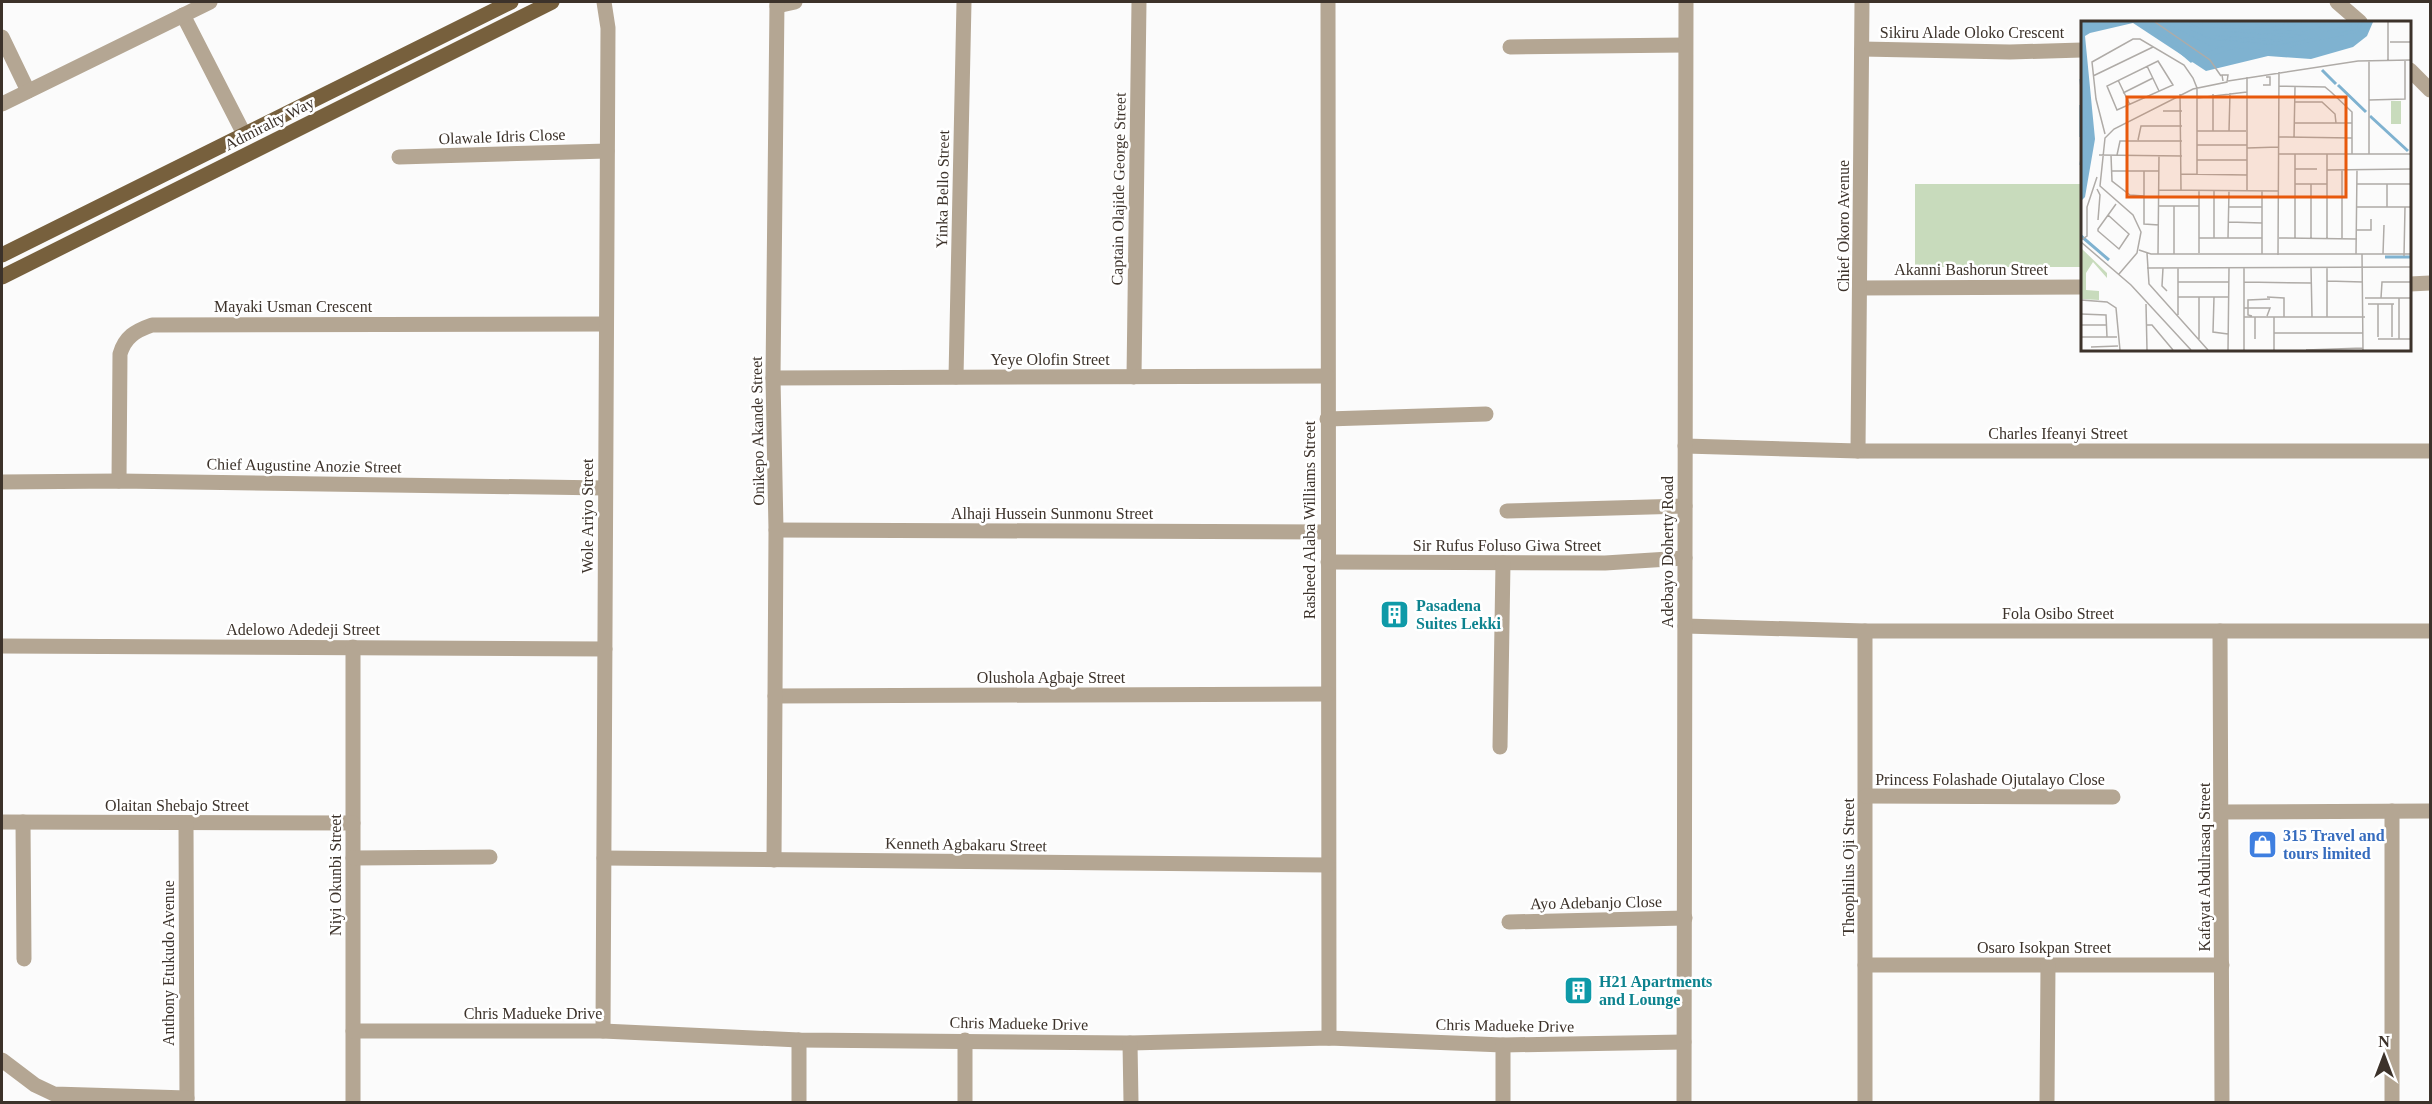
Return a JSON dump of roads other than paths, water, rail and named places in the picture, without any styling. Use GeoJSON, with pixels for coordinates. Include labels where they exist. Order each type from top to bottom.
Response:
{"type":"FeatureCollection","features":[{"type":"Feature","properties":{"kind":"main road","name":"Admiralty Way"},"geometry":{"type":"LineString","coordinates":[[2,255],[511,2]]}},
{"type":"Feature","properties":{"kind":"main road","name":"Admiralty Way"},"geometry":{"type":"LineString","coordinates":[[2,277],[552,2]]}},
{"type":"Feature","properties":{"kind":"street"},"geometry":{"type":"LineString","coordinates":[[2,104],[210,2]]}},
{"type":"Feature","properties":{"kind":"street","name":"Wole Ariyo Street"},"geometry":{"type":"LineString","coordinates":[[603,1031],[608,28],[604,2]]}},
{"type":"Feature","properties":{"kind":"street"},"geometry":{"type":"LineString","coordinates":[[777,4],[795,2]]}},
{"type":"Feature","properties":{"kind":"street","name":"Yinka Bello Street"},"geometry":{"type":"LineString","coordinates":[[956,377],[964,2]]}},
{"type":"Feature","properties":{"kind":"street","name":"Captain Olajide George Street"},"geometry":{"type":"LineString","coordinates":[[1134,377],[1138,2]]}},
{"type":"Feature","properties":{"kind":"street","name":"Rasheed Alaba Williams Street"},"geometry":{"type":"LineString","coordinates":[[1328,2],[1327,866],[1329,1038]]}},
{"type":"Feature","properties":{"kind":"street","name":"Adebayo Doherty Road"},"geometry":{"type":"LineString","coordinates":[[1684,1102],[1686,2]]}},
{"type":"Feature","properties":{"kind":"street","name":"Chief Okoro Avenue"},"geometry":{"type":"LineString","coordinates":[[1858,451],[1862,2]]}},
{"type":"Feature","properties":{"kind":"street"},"geometry":{"type":"LineString","coordinates":[[2337,2],[2359,21]]}},
{"type":"Feature","properties":{"kind":"street","name":"Onikepo Akande Street"},"geometry":{"type":"LineString","coordinates":[[774,860],[776,530],[773,378],[777,4]]}},
{"type":"Feature","properties":{"kind":"street"},"geometry":{"type":"LineString","coordinates":[[183,15],[244,134]]}},
{"type":"Feature","properties":{"kind":"street"},"geometry":{"type":"LineString","coordinates":[[2,37],[28,91]]}},
{"type":"Feature","properties":{"kind":"street"},"geometry":{"type":"LineString","coordinates":[[1510,47],[1685,45]]}},
{"type":"Feature","properties":{"kind":"street","name":"Sikiru Alade Oloko Crescent"},"geometry":{"type":"LineString","coordinates":[[1862,49],[2010,52],[2081,50]]}},
{"type":"Feature","properties":{"kind":"street"},"geometry":{"type":"LineString","coordinates":[[2411,72],[2430,90]]}},
{"type":"Feature","properties":{"kind":"street","name":"Olawale Idris Close"},"geometry":{"type":"LineString","coordinates":[[399,157],[607,151]]}},
{"type":"Feature","properties":{"kind":"street"},"geometry":{"type":"LineString","coordinates":[[2411,284],[2430,283]]}},
{"type":"Feature","properties":{"kind":"street","name":"Akanni Bashorun Street"},"geometry":{"type":"LineString","coordinates":[[1860,288],[2081,287]]}},
{"type":"Feature","properties":{"kind":"street","name":"Mayaki Usman Crescent"},"geometry":{"type":"LineString","coordinates":[[119,481],[120,354],[123,342],[135,331],[152,325],[606,324]]}},
{"type":"Feature","properties":{"kind":"street","name":"Yeye Olofin Street"},"geometry":{"type":"LineString","coordinates":[[773,378],[1327,376]]}},
{"type":"Feature","properties":{"kind":"street"},"geometry":{"type":"LineString","coordinates":[[1327,419],[1486,414]]}},
{"type":"Feature","properties":{"kind":"street","name":"Charles Ifeanyi Street"},"geometry":{"type":"LineString","coordinates":[[1685,446],[1858,451],[2430,451]]}},
{"type":"Feature","properties":{"kind":"street","name":"Chief Augustine Anozie Street"},"geometry":{"type":"LineString","coordinates":[[2,482],[119,481],[605,488]]}},
{"type":"Feature","properties":{"kind":"street"},"geometry":{"type":"LineString","coordinates":[[1507,511],[1685,506]]}},
{"type":"Feature","properties":{"kind":"street","name":"Alhaji Hussein Sunmonu Street"},"geometry":{"type":"LineString","coordinates":[[776,530],[1328,532]]}},
{"type":"Feature","properties":{"kind":"street","name":"Sir Rufus Foluso Giwa Street"},"geometry":{"type":"LineString","coordinates":[[1328,562],[1605,563],[1685,558]]}},
{"type":"Feature","properties":{"kind":"street"},"geometry":{"type":"LineString","coordinates":[[1500,747],[1503,563]]}},
{"type":"Feature","properties":{"kind":"street","name":"Fola Osibo Street"},"geometry":{"type":"LineString","coordinates":[[1685,626],[1865,631],[2430,631]]}},
{"type":"Feature","properties":{"kind":"street","name":"Theophilus Oji Street"},"geometry":{"type":"LineString","coordinates":[[1865,631],[1865,1102]]}},
{"type":"Feature","properties":{"kind":"street","name":"Kafayat Abdulrasaq Street"},"geometry":{"type":"LineString","coordinates":[[2220,631],[2222,1102]]}},
{"type":"Feature","properties":{"kind":"street","name":"Adelowo Adedeji Street"},"geometry":{"type":"LineString","coordinates":[[2,646],[605,649]]}},
{"type":"Feature","properties":{"kind":"street","name":"Niyi Okunbi Street"},"geometry":{"type":"LineString","coordinates":[[352,647],[354,1102]]}},
{"type":"Feature","properties":{"kind":"street","name":"Olushola Agbaje Street"},"geometry":{"type":"LineString","coordinates":[[776,696],[1328,694]]}},
{"type":"Feature","properties":{"kind":"street","name":"Princess Folashade Ojutalayo Close"},"geometry":{"type":"LineString","coordinates":[[1866,796],[2114,797]]}},
{"type":"Feature","properties":{"kind":"street"},"geometry":{"type":"LineString","coordinates":[[2392,811],[2392,1102]]}},
{"type":"Feature","properties":{"kind":"street"},"geometry":{"type":"LineString","coordinates":[[2222,812],[2430,811]]}},
{"type":"Feature","properties":{"kind":"street","name":"Olaitan Shebajo Street"},"geometry":{"type":"LineString","coordinates":[[2,822],[353,824]]}},
{"type":"Feature","properties":{"kind":"street"},"geometry":{"type":"LineString","coordinates":[[23,822],[24,959]]}},
{"type":"Feature","properties":{"kind":"street","name":"Anthony Etukudo Avenue"},"geometry":{"type":"LineString","coordinates":[[186,823],[187,1100]]}},
{"type":"Feature","properties":{"kind":"street"},"geometry":{"type":"LineString","coordinates":[[353,858],[490,856]]}},
{"type":"Feature","properties":{"kind":"street","name":"Kenneth Agbakaru Street"},"geometry":{"type":"LineString","coordinates":[[604,858],[1327,866]]}},
{"type":"Feature","properties":{"kind":"street","name":"Ayo Adebanjo Close"},"geometry":{"type":"LineString","coordinates":[[1509,922],[1685,918]]}},
{"type":"Feature","properties":{"kind":"street","name":"Osaro Isokpan Street"},"geometry":{"type":"LineString","coordinates":[[1865,965],[2222,965]]}},
{"type":"Feature","properties":{"kind":"street"},"geometry":{"type":"LineString","coordinates":[[2047,1102],[2048,965]]}},
{"type":"Feature","properties":{"kind":"street","name":"Chris Madueke Drive"},"geometry":{"type":"LineString","coordinates":[[353,1031],[603,1031],[799,1040],[1130,1043],[1329,1038],[1503,1044],[1684,1042]]}},
{"type":"Feature","properties":{"kind":"street"},"geometry":{"type":"LineString","coordinates":[[799,1040],[799,1102]]}},
{"type":"Feature","properties":{"kind":"street"},"geometry":{"type":"LineString","coordinates":[[964,1102],[965,1040]]}},
{"type":"Feature","properties":{"kind":"street"},"geometry":{"type":"LineString","coordinates":[[1130,1043],[1131,1102]]}},
{"type":"Feature","properties":{"kind":"street"},"geometry":{"type":"LineString","coordinates":[[1503,1044],[1503,1102]]}},
{"type":"Feature","properties":{"kind":"street"},"geometry":{"type":"LineString","coordinates":[[2,1060],[42,1096],[54,1094],[187,1100]]}},
{"type":"Feature","properties":{"kind":"place","name":"Pasadena Suites Lekki"},"geometry":{"type":"Point","coordinates":[1395,614]}},
{"type":"Feature","properties":{"kind":"place","name":"315 Travel and tours limited"},"geometry":{"type":"Point","coordinates":[2262,844]}},
{"type":"Feature","properties":{"kind":"place","name":"H21 Apartments and Lounge"},"geometry":{"type":"Point","coordinates":[1578,990]}}]}
